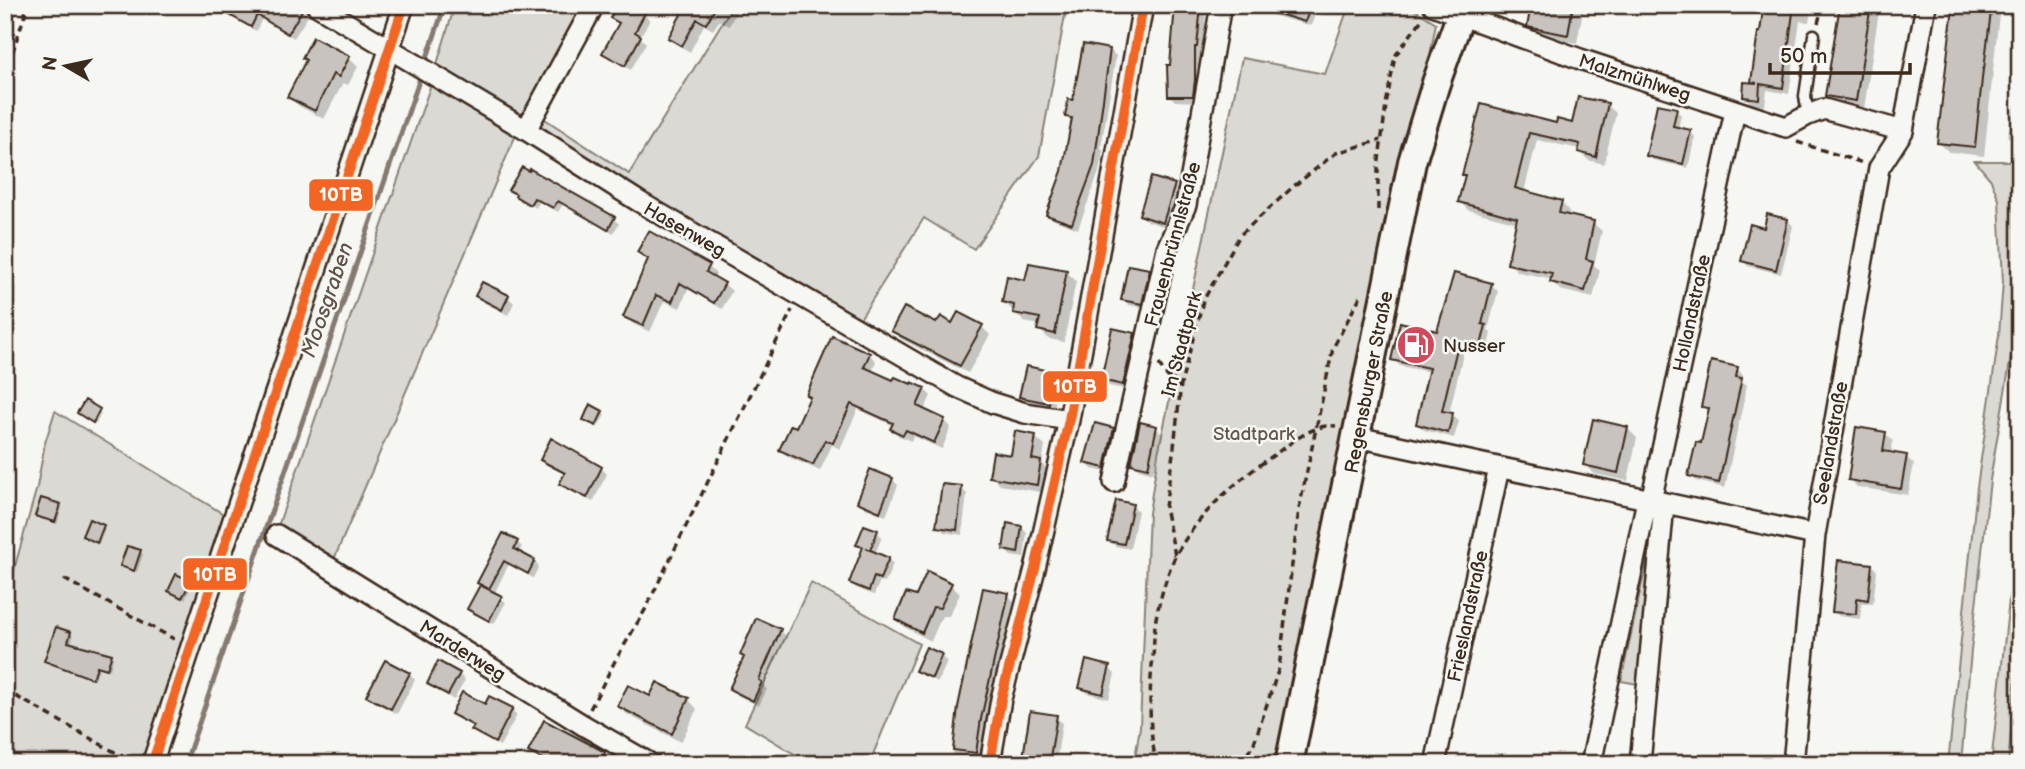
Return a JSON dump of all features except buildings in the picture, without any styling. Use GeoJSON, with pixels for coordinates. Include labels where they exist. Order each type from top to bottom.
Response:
{"type":"FeatureCollection","features":[{"type":"Feature","properties":{"kind":"street","name":"Hasenweg"},"geometry":{"type":"LineString","coordinates":[[316,5],[526,130],[638,201],[957,387],[1025,413],[1069,420]]}},
{"type":"Feature","properties":{"kind":"street"},"geometry":{"type":"LineString","coordinates":[[152,764],[404,5]]}},
{"type":"Feature","properties":{"kind":"street"},"geometry":{"type":"LineString","coordinates":[[526,130],[594,5]]}},
{"type":"Feature","properties":{"kind":"street"},"geometry":{"type":"LineString","coordinates":[[990,764],[1001,699],[1035,569],[1069,420],[1143,5]]}},
{"type":"Feature","properties":{"kind":"street","name":"Frauenbrünnlstraße"},"geometry":{"type":"LineString","coordinates":[[1114,482],[1167,248],[1186,205],[1221,5]]}},
{"type":"Feature","properties":{"kind":"street"},"geometry":{"type":"LineString","coordinates":[[1903,131],[1926,5]]}},
{"type":"Feature","properties":{"kind":"street"},"geometry":{"type":"LineString","coordinates":[[1429,10],[1463,11]]}},
{"type":"Feature","properties":{"kind":"street","name":"Malzmühlweg"},"geometry":{"type":"LineString","coordinates":[[1463,11],[1580,59],[1786,127],[1808,114],[1824,109],[1903,131]]}},
{"type":"Feature","properties":{"kind":"street","name":"Regensburger Straße"},"geometry":{"type":"LineString","coordinates":[[1289,764],[1412,162],[1436,83],[1463,11]]}},
{"type":"Feature","properties":{"kind":"street","name":"Hollandstraße"},"geometry":{"type":"LineString","coordinates":[[1591,764],[1654,502],[1735,111]]}},
{"type":"Feature","properties":{"kind":"street","name":"Seelandstraße"},"geometry":{"type":"LineString","coordinates":[[1793,764],[1815,535],[1879,168],[1903,131]]}},
{"type":"Feature","properties":{"kind":"street"},"geometry":{"type":"LineString","coordinates":[[1358,434],[1499,468],[1815,535]]}},
{"type":"Feature","properties":{"kind":"street","name":"Frieslandstraße"},"geometry":{"type":"LineString","coordinates":[[1436,764],[1499,468]]}},
{"type":"Feature","properties":{"kind":"street","name":"Hollandstraße"},"geometry":{"type":"LineString","coordinates":[[1640,764],[1654,502]]}},
{"type":"Feature","properties":{"kind":"street","name":"Marderweg"},"geometry":{"type":"LineString","coordinates":[[277,535],[583,725],[651,764]]}},
{"type":"Feature","properties":{"kind":"lane"},"geometry":{"type":"LineString","coordinates":[[1808,114],[1805,96],[1814,35]]}},
{"type":"Feature","properties":{"kind":"path"},"geometry":{"type":"LineString","coordinates":[[5,75],[28,5]]}},
{"type":"Feature","properties":{"kind":"path"},"geometry":{"type":"LineString","coordinates":[[1378,220],[1378,168],[1395,56],[1429,10]]}},
{"type":"Feature","properties":{"kind":"path"},"geometry":{"type":"LineString","coordinates":[[1788,139],[1879,168]]}},
{"type":"Feature","properties":{"kind":"path","name":"Im Stadtpark"},"geometry":{"type":"LineString","coordinates":[[1175,555],[1165,507],[1181,389],[1203,301],[1240,235],[1294,186],[1336,153],[1381,140]]}},
{"type":"Feature","properties":{"kind":"path"},"geometry":{"type":"LineString","coordinates":[[1241,764],[1254,743],[1279,668],[1298,509],[1333,348],[1366,285]]}},
{"type":"Feature","properties":{"kind":"path"},"geometry":{"type":"LineString","coordinates":[[583,725],[615,661],[645,610],[799,295]]}},
{"type":"Feature","properties":{"kind":"path"},"geometry":{"type":"LineString","coordinates":[[1166,375],[1181,389]]}},
{"type":"Feature","properties":{"kind":"path"},"geometry":{"type":"LineString","coordinates":[[1316,428],[1329,425],[1358,434]]}},
{"type":"Feature","properties":{"kind":"path","name":"Im Stadtpark"},"geometry":{"type":"LineString","coordinates":[[1157,764],[1153,751],[1150,680],[1158,610],[1175,555],[1196,524],[1231,487],[1316,428]]}},
{"type":"Feature","properties":{"kind":"path"},"geometry":{"type":"LineString","coordinates":[[64,579],[192,648]]}},
{"type":"Feature","properties":{"kind":"path"},"geometry":{"type":"LineString","coordinates":[[5,690],[136,764]]}},
{"type":"Feature","properties":{"kind":"path"},"geometry":{"type":"LineString","coordinates":[[1150,764],[1153,751]]}},
{"type":"Feature","properties":{"kind":"green space"},"geometry":{"type":"Polygon","coordinates":[[[455,5],[586,5],[528,108],[629,174],[733,5],[1067,5],[1039,156],[974,249],[924,218],[860,319],[658,203],[524,116],[332,564],[277,529],[430,87],[455,5]]]}},
{"type":"Feature","properties":{"kind":"green space","name":"Stadtpark"},"geometry":{"type":"Polygon","coordinates":[[[1349,5],[1407,5],[1436,23],[1429,61],[1402,156],[1277,764],[1134,764],[1140,727],[1149,513],[1158,454],[1242,58],[1325,74],[1349,5]]]}},
{"type":"Feature","properties":{"kind":"green space"},"geometry":{"type":"Polygon","coordinates":[[[1975,161],[2020,161],[2020,304],[1990,480],[1961,764],[1948,764],[1977,487],[1999,335],[2003,282],[1999,200],[1991,180],[1975,161]]]}},
{"type":"Feature","properties":{"kind":"green space"},"geometry":{"type":"Polygon","coordinates":[[[55,411],[225,515],[144,764],[5,764],[5,602],[55,411]]]}},
{"type":"Feature","properties":{"kind":"green space"},"geometry":{"type":"Polygon","coordinates":[[[2020,500],[2020,633],[2008,764],[1991,764],[2020,500]]]}},
{"type":"Feature","properties":{"kind":"green space"},"geometry":{"type":"Polygon","coordinates":[[[1647,560],[1650,560],[1638,684],[1621,681],[1647,560]]]}},
{"type":"Feature","properties":{"kind":"green space"},"geometry":{"type":"Polygon","coordinates":[[[811,583],[919,644],[869,764],[811,764],[745,724],[811,583]]]}},
{"type":"Feature","properties":{"kind":"waterway","name":"Moosgraben"},"geometry":{"type":"LineString","coordinates":[[185,764],[445,5]]}},
{"type":"Feature","properties":{"kind":"transit line","name":"10TB"},"geometry":{"type":"LineString","coordinates":[[152,764],[404,5]]}},
{"type":"Feature","properties":{"kind":"transit line","name":"10TB"},"geometry":{"type":"LineString","coordinates":[[990,764],[1001,699],[1035,569],[1069,420],[1143,5]]}},
{"type":"Feature","properties":{"kind":"place","name":"Nusser"},"geometry":{"type":"Point","coordinates":[1416,345]}}]}
